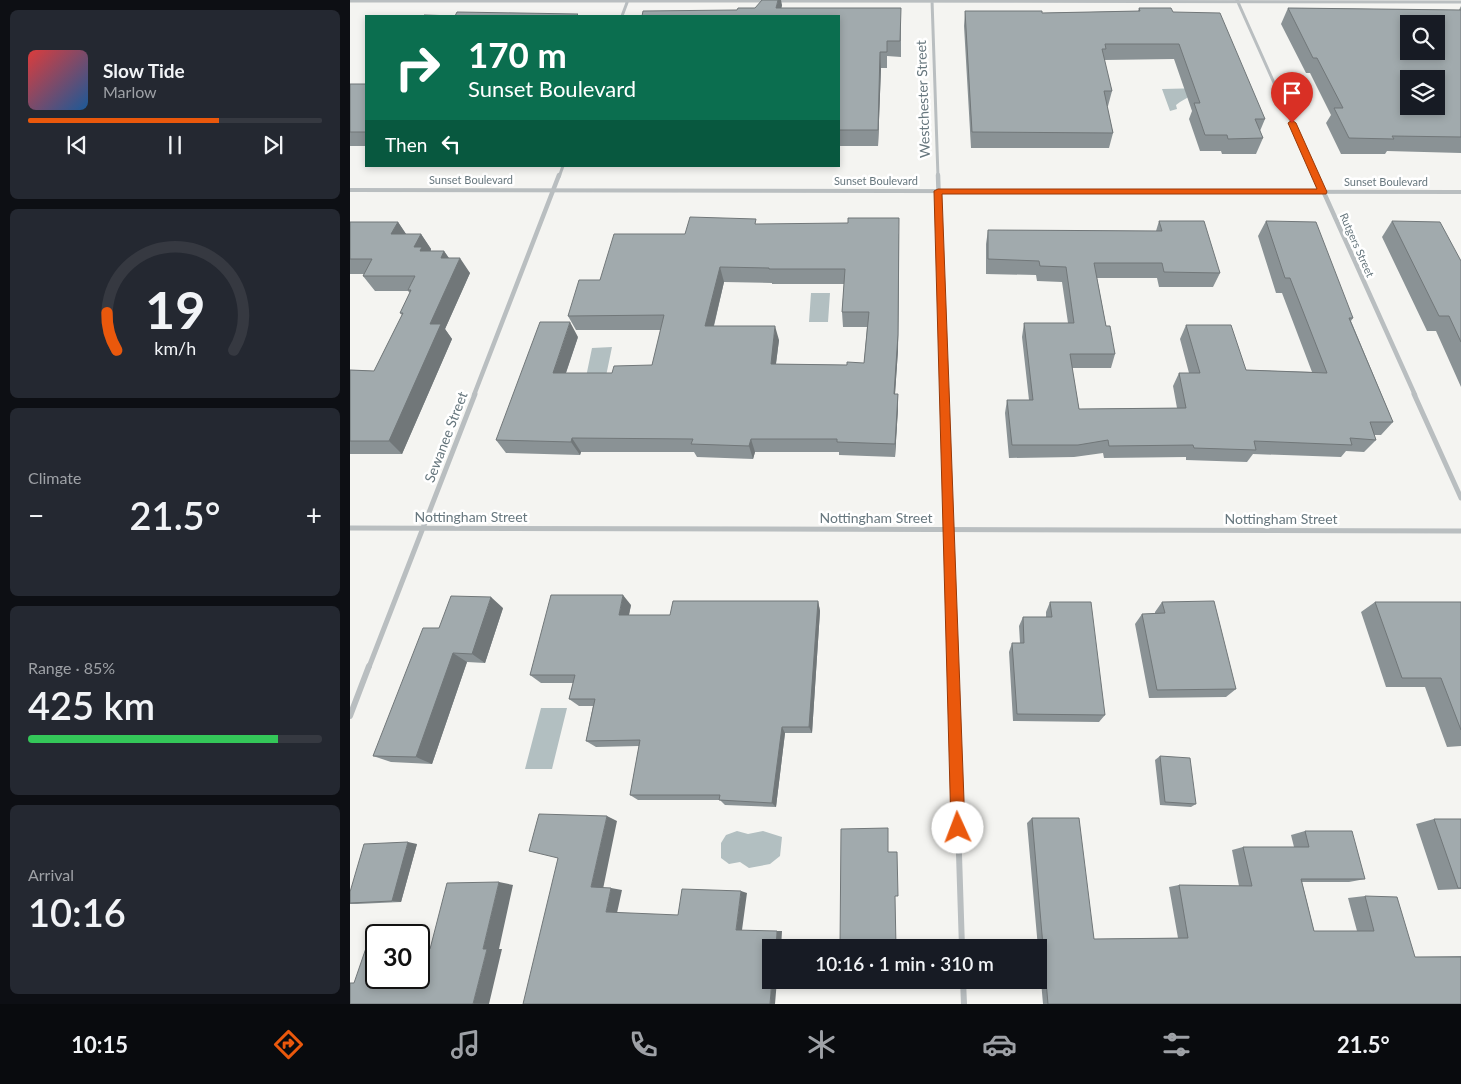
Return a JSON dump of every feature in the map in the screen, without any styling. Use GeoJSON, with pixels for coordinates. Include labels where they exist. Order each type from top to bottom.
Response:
{"type":"FeatureCollection","features":[{"type":"Feature","properties":{"kind":"street"},"geometry":{"type":"LineString","coordinates":[[350,1],[1461,2]]}},
{"type":"Feature","properties":{"kind":"street"},"geometry":{"type":"LineString","coordinates":[[622,15],[628,1]]}},
{"type":"Feature","properties":{"kind":"street","name":"Westchester Street"},"geometry":{"type":"LineString","coordinates":[[932,1],[962,939]]}},
{"type":"Feature","properties":{"kind":"street","name":"Rutgers Street"},"geometry":{"type":"LineString","coordinates":[[1237,1],[1461,498]]}},
{"type":"Feature","properties":{"kind":"street","name":"Sewanee Street"},"geometry":{"type":"LineString","coordinates":[[350,716],[563,167]]}},
{"type":"Feature","properties":{"kind":"street","name":"Sunset Boulevard"},"geometry":{"type":"LineString","coordinates":[[350,190],[1461,192]]}},
{"type":"Feature","properties":{"kind":"street","name":"Nottingham Street"},"geometry":{"type":"LineString","coordinates":[[350,528],[1461,531]]}},
{"type":"Feature","properties":{"kind":"street"},"geometry":{"type":"LineString","coordinates":[[963,989],[964,1004]]}},
{"type":"Feature","properties":{"kind":"shaded area"},"geometry":{"type":"Polygon","coordinates":[[[1204,88],[1176,105],[1177,109],[1170,111],[1162,89],[1204,88]]]}},
{"type":"Feature","properties":{"kind":"shaded area"},"geometry":{"type":"Polygon","coordinates":[[[811,293],[830,293],[828,322],[809,322],[811,293]]]}},
{"type":"Feature","properties":{"kind":"shaded area"},"geometry":{"type":"Polygon","coordinates":[[[612,347],[606,376],[586,377],[592,348],[612,347]]]}},
{"type":"Feature","properties":{"kind":"shaded area"},"geometry":{"type":"Polygon","coordinates":[[[541,708],[567,708],[552,769],[525,769],[541,708]]]}},
{"type":"Feature","properties":{"kind":"shaded area"},"geometry":{"type":"Polygon","coordinates":[[[737,831],[748,834],[763,831],[782,837],[780,856],[770,864],[749,868],[740,862],[729,864],[721,858],[721,843],[726,835],[737,831]]]}},
{"type":"Feature","properties":{"kind":"building"},"geometry":{"type":"Polygon","coordinates":[[[762,0],[778,0],[776,8],[901,8],[900,41],[887,41],[887,52],[880,52],[878,130],[840,130],[840,15],[642,15],[643,11],[737,10],[738,8],[755,8],[762,0]]]}},
{"type":"Feature","properties":{"kind":"building"},"geometry":{"type":"Polygon","coordinates":[[[1139,8],[1171,8],[1173,12],[1220,13],[1265,119],[1255,119],[1263,138],[1228,139],[1227,135],[1205,135],[1194,103],[1200,103],[1179,44],[1105,44],[1106,49],[1102,49],[1112,91],[1104,91],[1113,133],[972,132],[965,11],[1042,11],[1042,13],[1140,11],[1139,8]]]}},
{"type":"Feature","properties":{"kind":"building"},"geometry":{"type":"Polygon","coordinates":[[[1288,8],[1461,10],[1461,137],[1392,136],[1394,139],[1349,138],[1334,108],[1343,108],[1317,58],[1313,58],[1288,8]]]}},
{"type":"Feature","properties":{"kind":"building"},"geometry":{"type":"Polygon","coordinates":[[[457,12],[577,15],[456,15],[457,12]]]}},
{"type":"Feature","properties":{"kind":"building"},"geometry":{"type":"Polygon","coordinates":[[[350,84],[365,84],[365,132],[350,132],[350,84]]]}},
{"type":"Feature","properties":{"kind":"building"},"geometry":{"type":"Polygon","coordinates":[[[690,217],[756,219],[755,224],[848,223],[848,218],[899,218],[898,335],[894,394],[898,394],[895,444],[837,442],[837,439],[751,439],[749,446],[691,444],[693,439],[572,438],[571,442],[496,440],[540,322],[570,322],[553,373],[612,373],[614,366],[652,365],[664,315],[568,316],[579,280],[600,280],[614,234],[685,234],[690,217]],[[720,267],[705,326],[775,326],[771,364],[847,365],[847,362],[864,363],[869,312],[842,312],[845,269],[720,267]]]}},
{"type":"Feature","properties":{"kind":"building"},"geometry":{"type":"Polygon","coordinates":[[[1159,221],[1204,221],[1220,273],[1164,272],[1162,263],[1094,263],[1106,326],[1110,326],[1115,354],[1070,354],[1079,409],[1186,408],[1179,373],[1200,373],[1186,325],[1231,325],[1246,370],[1327,373],[1290,278],[1285,278],[1266,221],[1316,222],[1353,318],[1349,318],[1393,422],[1370,422],[1376,440],[1350,438],[1352,445],[1254,441],[1256,450],[1194,448],[1193,445],[1109,446],[1108,440],[1078,445],[1012,445],[1007,400],[1033,400],[1024,323],[1074,323],[1066,267],[1040,266],[1039,261],[988,259],[988,230],[1162,231],[1159,221]]]}},
{"type":"Feature","properties":{"kind":"building"},"geometry":{"type":"Polygon","coordinates":[[[1392,221],[1440,222],[1461,261],[1461,342],[1449,316],[1439,316],[1392,221]]]}},
{"type":"Feature","properties":{"kind":"building"},"geometry":{"type":"Polygon","coordinates":[[[350,222],[398,222],[391,234],[421,234],[414,247],[422,247],[420,251],[444,251],[441,258],[460,258],[430,324],[441,324],[389,441],[350,441],[350,370],[374,371],[403,313],[400,313],[411,290],[408,290],[415,276],[363,276],[372,259],[350,259],[350,222]]]}},
{"type":"Feature","properties":{"kind":"building"},"geometry":{"type":"Polygon","coordinates":[[[551,595],[623,595],[619,615],[670,615],[673,601],[818,601],[809,727],[782,727],[772,803],[719,800],[720,795],[630,795],[640,740],[586,741],[595,699],[569,699],[575,675],[530,675],[551,595]]]}},
{"type":"Feature","properties":{"kind":"building"},"geometry":{"type":"Polygon","coordinates":[[[451,596],[491,597],[472,654],[453,653],[416,757],[373,756],[423,628],[439,628],[451,596]]]}},
{"type":"Feature","properties":{"kind":"building"},"geometry":{"type":"Polygon","coordinates":[[[1214,601],[1236,689],[1157,690],[1142,614],[1165,613],[1162,602],[1214,601]]]}},
{"type":"Feature","properties":{"kind":"building"},"geometry":{"type":"Polygon","coordinates":[[[1050,602],[1091,602],[1105,715],[1017,714],[1012,643],[1024,643],[1023,617],[1052,617],[1050,602]]]}},
{"type":"Feature","properties":{"kind":"building"},"geometry":{"type":"Polygon","coordinates":[[[1375,602],[1461,602],[1461,730],[1441,678],[1402,678],[1375,602]]]}},
{"type":"Feature","properties":{"kind":"building"},"geometry":{"type":"Polygon","coordinates":[[[1160,756],[1190,758],[1196,804],[1165,802],[1160,756]]]}},
{"type":"Feature","properties":{"kind":"building"},"geometry":{"type":"Polygon","coordinates":[[[539,814],[607,816],[591,887],[611,888],[606,912],[678,915],[682,889],[741,891],[736,930],[777,931],[777,939],[762,939],[762,989],[771,989],[770,1004],[523,1004],[558,858],[529,851],[539,814]]]}},
{"type":"Feature","properties":{"kind":"building"},"geometry":{"type":"Polygon","coordinates":[[[1032,818],[1079,818],[1094,939],[1188,938],[1179,885],[1252,886],[1243,847],[1309,847],[1305,831],[1352,831],[1365,879],[1301,879],[1314,931],[1374,931],[1365,896],[1397,897],[1415,957],[1461,957],[1461,1004],[1048,1004],[1047,939],[1042,939],[1032,818]]]}},
{"type":"Feature","properties":{"kind":"building"},"geometry":{"type":"Polygon","coordinates":[[[1434,819],[1461,819],[1461,888],[1458,888],[1434,819]]]}},
{"type":"Feature","properties":{"kind":"building"},"geometry":{"type":"Polygon","coordinates":[[[888,828],[888,852],[897,852],[898,896],[895,896],[896,939],[840,939],[841,829],[888,828]]]}},
{"type":"Feature","properties":{"kind":"building"},"geometry":{"type":"Polygon","coordinates":[[[408,842],[392,901],[350,903],[350,892],[364,844],[408,842]]]}},
{"type":"Feature","properties":{"kind":"building"},"geometry":{"type":"Polygon","coordinates":[[[499,882],[483,949],[487,949],[473,1004],[350,1004],[350,983],[354,983],[365,951],[365,989],[430,989],[430,949],[447,883],[499,882]]]}},
{"type":"Feature","properties":{"kind":"route"},"geometry":{"type":"LineString","coordinates":[[958,828],[938,191],[1323,192],[1292,123]]}}]}
